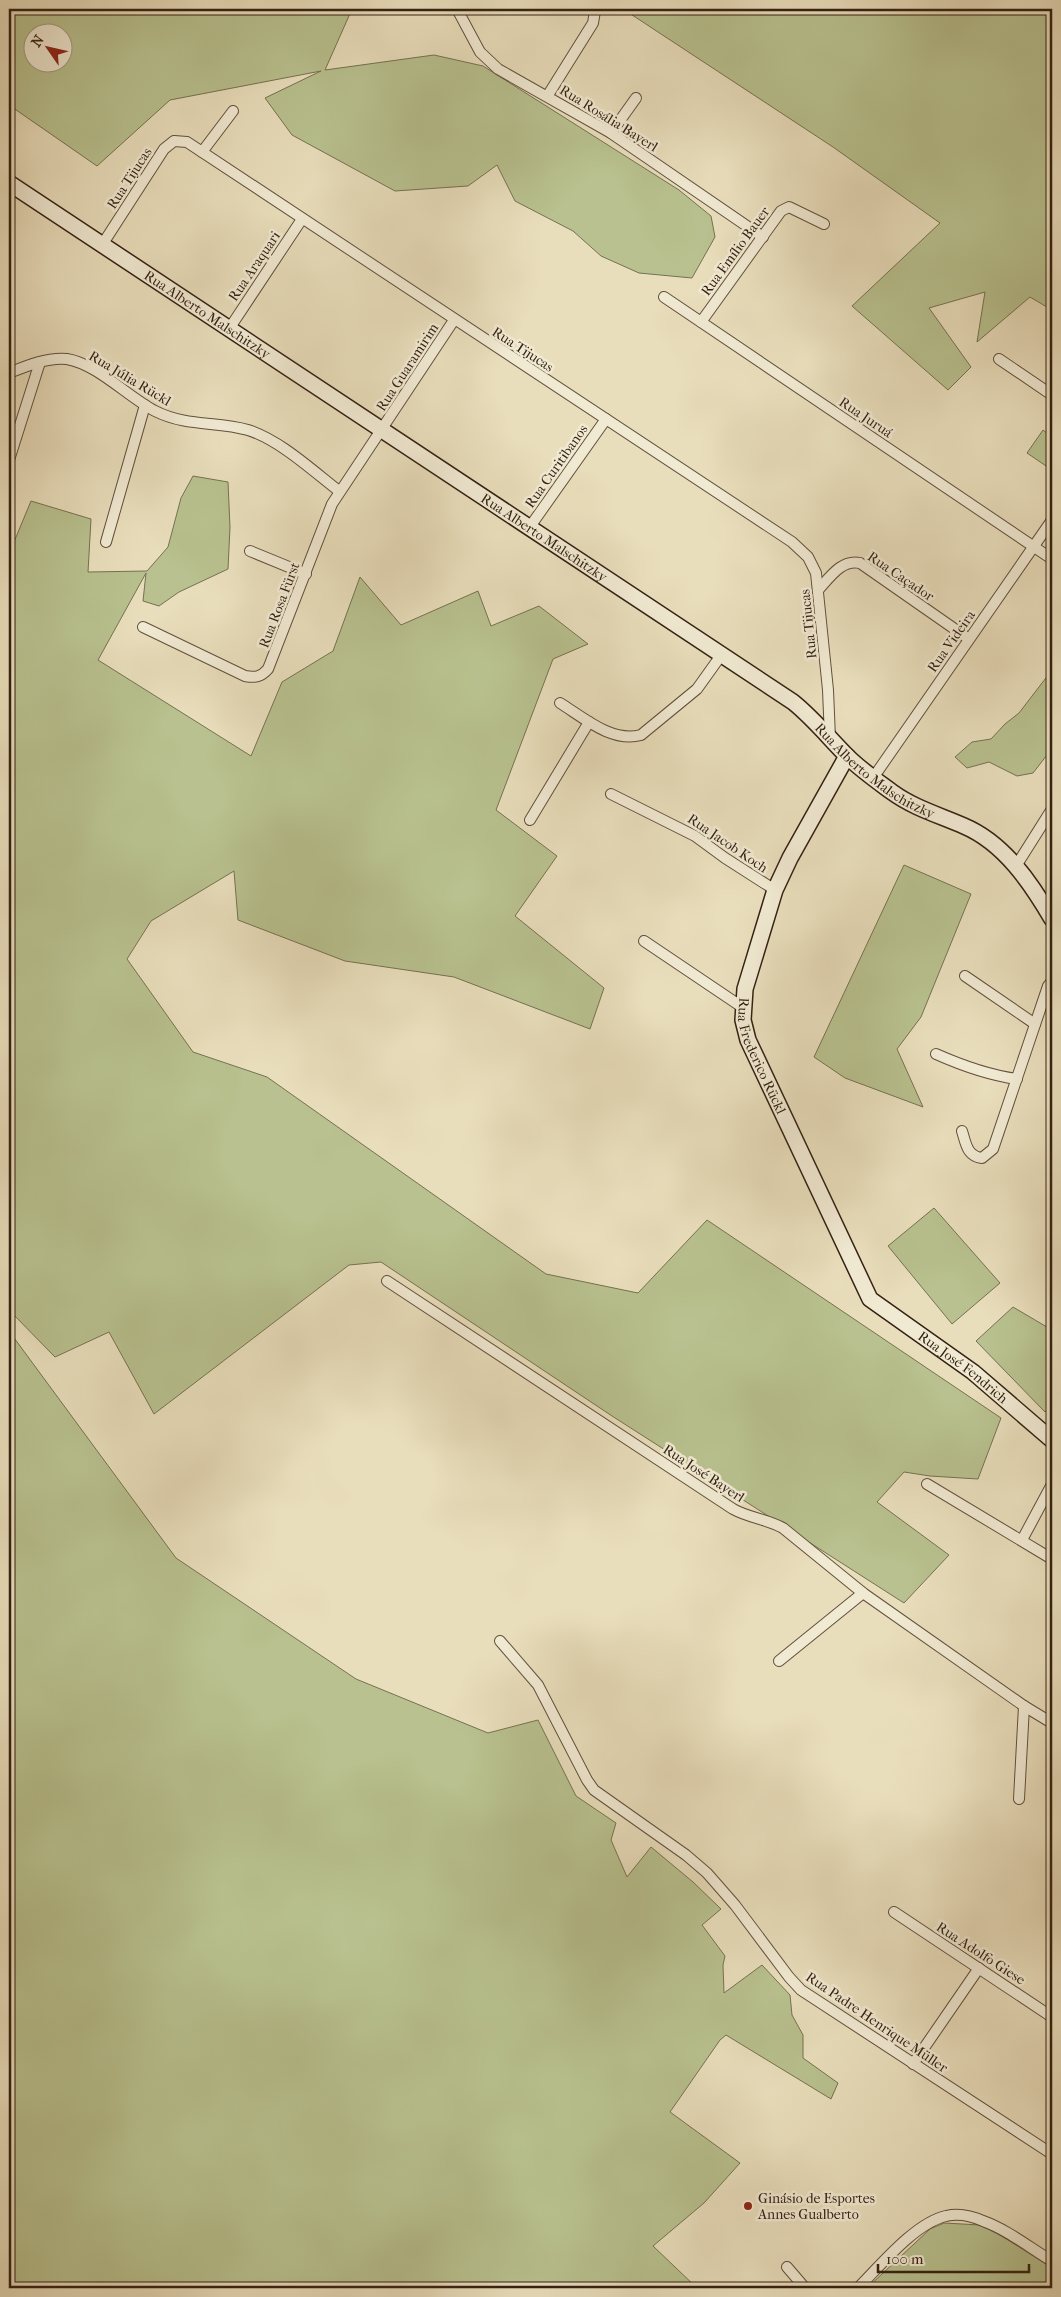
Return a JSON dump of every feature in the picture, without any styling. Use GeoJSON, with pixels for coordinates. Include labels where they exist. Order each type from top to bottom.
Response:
{"type":"FeatureCollection","features":[{"type":"Feature","properties":{"kind":"street","name":"Rua Rosália Bayerl"},"geometry":{"type":"LineString","coordinates":[[457,9],[480,52],[487,60],[611,133],[763,237]]}},
{"type":"Feature","properties":{"kind":"street"},"geometry":{"type":"LineString","coordinates":[[548,96],[593,23],[596,11],[594,9]]}},
{"type":"Feature","properties":{"kind":"street"},"geometry":{"type":"LineString","coordinates":[[611,133],[636,98]]}},
{"type":"Feature","properties":{"kind":"street"},"geometry":{"type":"LineString","coordinates":[[202,152],[233,111]]}},
{"type":"Feature","properties":{"kind":"street","name":"Rua Tijucas"},"geometry":{"type":"LineString","coordinates":[[102,245],[168,144],[181,140],[202,152],[792,542],[812,565],[818,588],[830,738]]}},
{"type":"Feature","properties":{"kind":"street","name":"Rua Alberto Malschitzky"},"geometry":{"type":"LineString","coordinates":[[9,183],[793,702],[847,756],[873,778],[909,803],[972,830],[989,841],[1016,866],[1035,889],[1052,919]]}},
{"type":"Feature","properties":{"kind":"street","name":"Rua Emílio Bauer"},"geometry":{"type":"LineString","coordinates":[[701,322],[781,210],[789,207],[824,224]]}},
{"type":"Feature","properties":{"kind":"street","name":"Rua Araquari"},"geometry":{"type":"LineString","coordinates":[[229,329],[302,219]]}},
{"type":"Feature","properties":{"kind":"street","name":"Rua Juruá"},"geometry":{"type":"LineString","coordinates":[[664,297],[1052,559]]}},
{"type":"Feature","properties":{"kind":"street","name":"Rua Guaramirim"},"geometry":{"type":"LineString","coordinates":[[382,430],[454,320]]}},
{"type":"Feature","properties":{"kind":"street","name":"Rua Júlia Rückl"},"geometry":{"type":"LineString","coordinates":[[9,374],[40,362],[67,359],[81,363],[145,405],[179,421],[246,430],[258,434],[296,458],[340,491]]}},
{"type":"Feature","properties":{"kind":"street"},"geometry":{"type":"LineString","coordinates":[[998,359],[1052,395]]}},
{"type":"Feature","properties":{"kind":"street"},"geometry":{"type":"LineString","coordinates":[[9,460],[40,362]]}},
{"type":"Feature","properties":{"kind":"street"},"geometry":{"type":"LineString","coordinates":[[106,542],[145,405]]}},
{"type":"Feature","properties":{"kind":"street","name":"Rua Curitibanos"},"geometry":{"type":"LineString","coordinates":[[529,528],[606,420]]}},
{"type":"Feature","properties":{"kind":"street","name":"Rua Rosa Fürst"},"geometry":{"type":"LineString","coordinates":[[143,627],[245,676],[254,678],[262,675],[268,669],[327,516],[340,491],[382,430]]}},
{"type":"Feature","properties":{"kind":"street","name":"Rua Videira"},"geometry":{"type":"LineString","coordinates":[[873,778],[1052,520]]}},
{"type":"Feature","properties":{"kind":"street"},"geometry":{"type":"LineString","coordinates":[[250,551],[306,574]]}},
{"type":"Feature","properties":{"kind":"street","name":"Rua Caçador"},"geometry":{"type":"LineString","coordinates":[[818,588],[847,563],[860,563],[969,640]]}},
{"type":"Feature","properties":{"kind":"street"},"geometry":{"type":"LineString","coordinates":[[560,703],[589,722],[618,736],[630,738],[641,735],[697,689],[722,654]]}},
{"type":"Feature","properties":{"kind":"street"},"geometry":{"type":"LineString","coordinates":[[530,820],[589,722]]}},
{"type":"Feature","properties":{"kind":"street","name":"Rua Frederico Rückl"},"geometry":{"type":"LineString","coordinates":[[847,756],[790,858],[775,890],[748,973],[742,1007],[745,1028],[754,1056],[870,1299]]}},
{"type":"Feature","properties":{"kind":"street","name":"Rua Jacob Koch"},"geometry":{"type":"LineString","coordinates":[[611,794],[695,836],[732,863],[775,890]]}},
{"type":"Feature","properties":{"kind":"street"},"geometry":{"type":"LineString","coordinates":[[1016,866],[1052,809]]}},
{"type":"Feature","properties":{"kind":"street"},"geometry":{"type":"LineString","coordinates":[[644,941],[742,1007]]}},
{"type":"Feature","properties":{"kind":"street"},"geometry":{"type":"LineString","coordinates":[[965,976],[1035,1024]]}},
{"type":"Feature","properties":{"kind":"street"},"geometry":{"type":"LineString","coordinates":[[962,1131],[970,1153],[982,1158],[988,1154],[995,1143],[1048,986],[1052,981]]}},
{"type":"Feature","properties":{"kind":"street"},"geometry":{"type":"LineString","coordinates":[[936,1054],[967,1068],[991,1075],[1017,1079]]}},
{"type":"Feature","properties":{"kind":"street","name":"Rua José Bayerl"},"geometry":{"type":"LineString","coordinates":[[387,1281],[732,1509],[750,1518],[774,1523],[783,1528],[863,1594],[1024,1706],[1052,1723]]}},
{"type":"Feature","properties":{"kind":"street","name":"Rua José Fendrich"},"geometry":{"type":"LineString","coordinates":[[870,1299],[973,1372],[1052,1440]]}},
{"type":"Feature","properties":{"kind":"street"},"geometry":{"type":"LineString","coordinates":[[927,1484],[1052,1558]]}},
{"type":"Feature","properties":{"kind":"street"},"geometry":{"type":"LineString","coordinates":[[1022,1540],[1052,1484]]}},
{"type":"Feature","properties":{"kind":"street"},"geometry":{"type":"LineString","coordinates":[[779,1661],[863,1594]]}},
{"type":"Feature","properties":{"kind":"street","name":"Rua Padre Henrique Müller"},"geometry":{"type":"LineString","coordinates":[[500,1641],[538,1685],[594,1790],[686,1855],[707,1874],[735,1905],[795,1985],[1052,2154]]}},
{"type":"Feature","properties":{"kind":"street"},"geometry":{"type":"LineString","coordinates":[[1019,1799],[1024,1706]]}},
{"type":"Feature","properties":{"kind":"street","name":"Rua Adolfo Giese"},"geometry":{"type":"LineString","coordinates":[[894,1912],[1052,2017]]}},
{"type":"Feature","properties":{"kind":"street"},"geometry":{"type":"LineString","coordinates":[[913,2064],[979,1968]]}},
{"type":"Feature","properties":{"kind":"street"},"geometry":{"type":"LineString","coordinates":[[858,2288],[920,2229],[934,2220],[947,2216],[971,2216],[985,2221],[1052,2261]]}},
{"type":"Feature","properties":{"kind":"street"},"geometry":{"type":"LineString","coordinates":[[787,2267],[805,2288]]}},
{"type":"Feature","properties":{"kind":"green space"},"geometry":{"type":"Polygon","coordinates":[[[9,9],[352,9],[325,70],[434,55],[483,66],[679,190],[711,216],[715,237],[692,278],[639,273],[601,256],[573,231],[515,201],[497,165],[468,186],[395,191],[292,135],[265,98],[321,71],[170,100],[97,166],[9,105],[9,9]]]}},
{"type":"Feature","properties":{"kind":"green space"},"geometry":{"type":"Polygon","coordinates":[[[623,9],[1052,9],[1052,310],[1030,297],[977,342],[985,292],[929,308],[971,367],[948,390],[852,306],[940,223],[833,147],[623,9]]]}},
{"type":"Feature","properties":{"kind":"green space"},"geometry":{"type":"Polygon","coordinates":[[[1043,430],[1052,437],[1052,470],[1027,453],[1043,430]]]}},
{"type":"Feature","properties":{"kind":"green space"},"geometry":{"type":"Polygon","coordinates":[[[193,476],[228,482],[230,527],[228,569],[179,592],[159,606],[143,601],[146,573],[98,660],[251,756],[282,682],[333,651],[360,577],[401,625],[478,591],[491,626],[539,606],[588,644],[553,659],[496,810],[557,856],[515,916],[604,988],[590,1029],[454,977],[345,961],[238,920],[234,871],[151,921],[127,959],[193,1052],[267,1077],[546,1274],[638,1293],[707,1220],[1001,1418],[978,1479],[930,1476],[904,1472],[877,1502],[949,1555],[904,1603],[612,1416],[381,1262],[349,1265],[154,1414],[109,1332],[55,1357],[9,1310],[9,554],[31,501],[91,519],[88,572],[147,571],[168,547],[181,498],[193,476]]]}},
{"type":"Feature","properties":{"kind":"green space"},"geometry":{"type":"Polygon","coordinates":[[[1052,670],[1052,735],[1047,755],[1033,773],[1017,776],[989,762],[967,768],[955,757],[972,742],[991,739],[1019,713],[1052,670]]]}},
{"type":"Feature","properties":{"kind":"green space"},"geometry":{"type":"Polygon","coordinates":[[[904,865],[971,894],[921,1017],[897,1049],[923,1107],[845,1078],[814,1057],[904,865]]]}},
{"type":"Feature","properties":{"kind":"green space"},"geometry":{"type":"Polygon","coordinates":[[[934,1208],[1000,1283],[952,1324],[888,1246],[934,1208]]]}},
{"type":"Feature","properties":{"kind":"green space"},"geometry":{"type":"Polygon","coordinates":[[[1013,1307],[1052,1330],[1052,1404],[1045,1412],[976,1341],[1013,1307]]]}},
{"type":"Feature","properties":{"kind":"green space"},"geometry":{"type":"Polygon","coordinates":[[[9,1331],[176,1558],[356,1679],[488,1733],[538,1720],[576,1796],[616,1823],[611,1840],[627,1877],[651,1847],[693,1882],[721,1909],[702,1925],[725,1956],[723,1965],[724,1993],[762,1965],[790,1995],[792,2015],[803,2035],[803,2058],[838,2083],[831,2099],[726,2035],[720,2040],[670,2112],[740,2163],[704,2203],[653,2246],[697,2288],[9,2288],[9,1331]]]}},
{"type":"Feature","properties":{"kind":"green space"},"geometry":{"type":"Polygon","coordinates":[[[944,2223],[980,2225],[994,2231],[1052,2268],[1052,2288],[867,2288],[930,2229],[944,2223]]]}},
{"type":"Feature","properties":{"kind":"place","name":"Ginásio de Esportes Annes Gualberto"},"geometry":{"type":"Point","coordinates":[748,2206]}}]}
